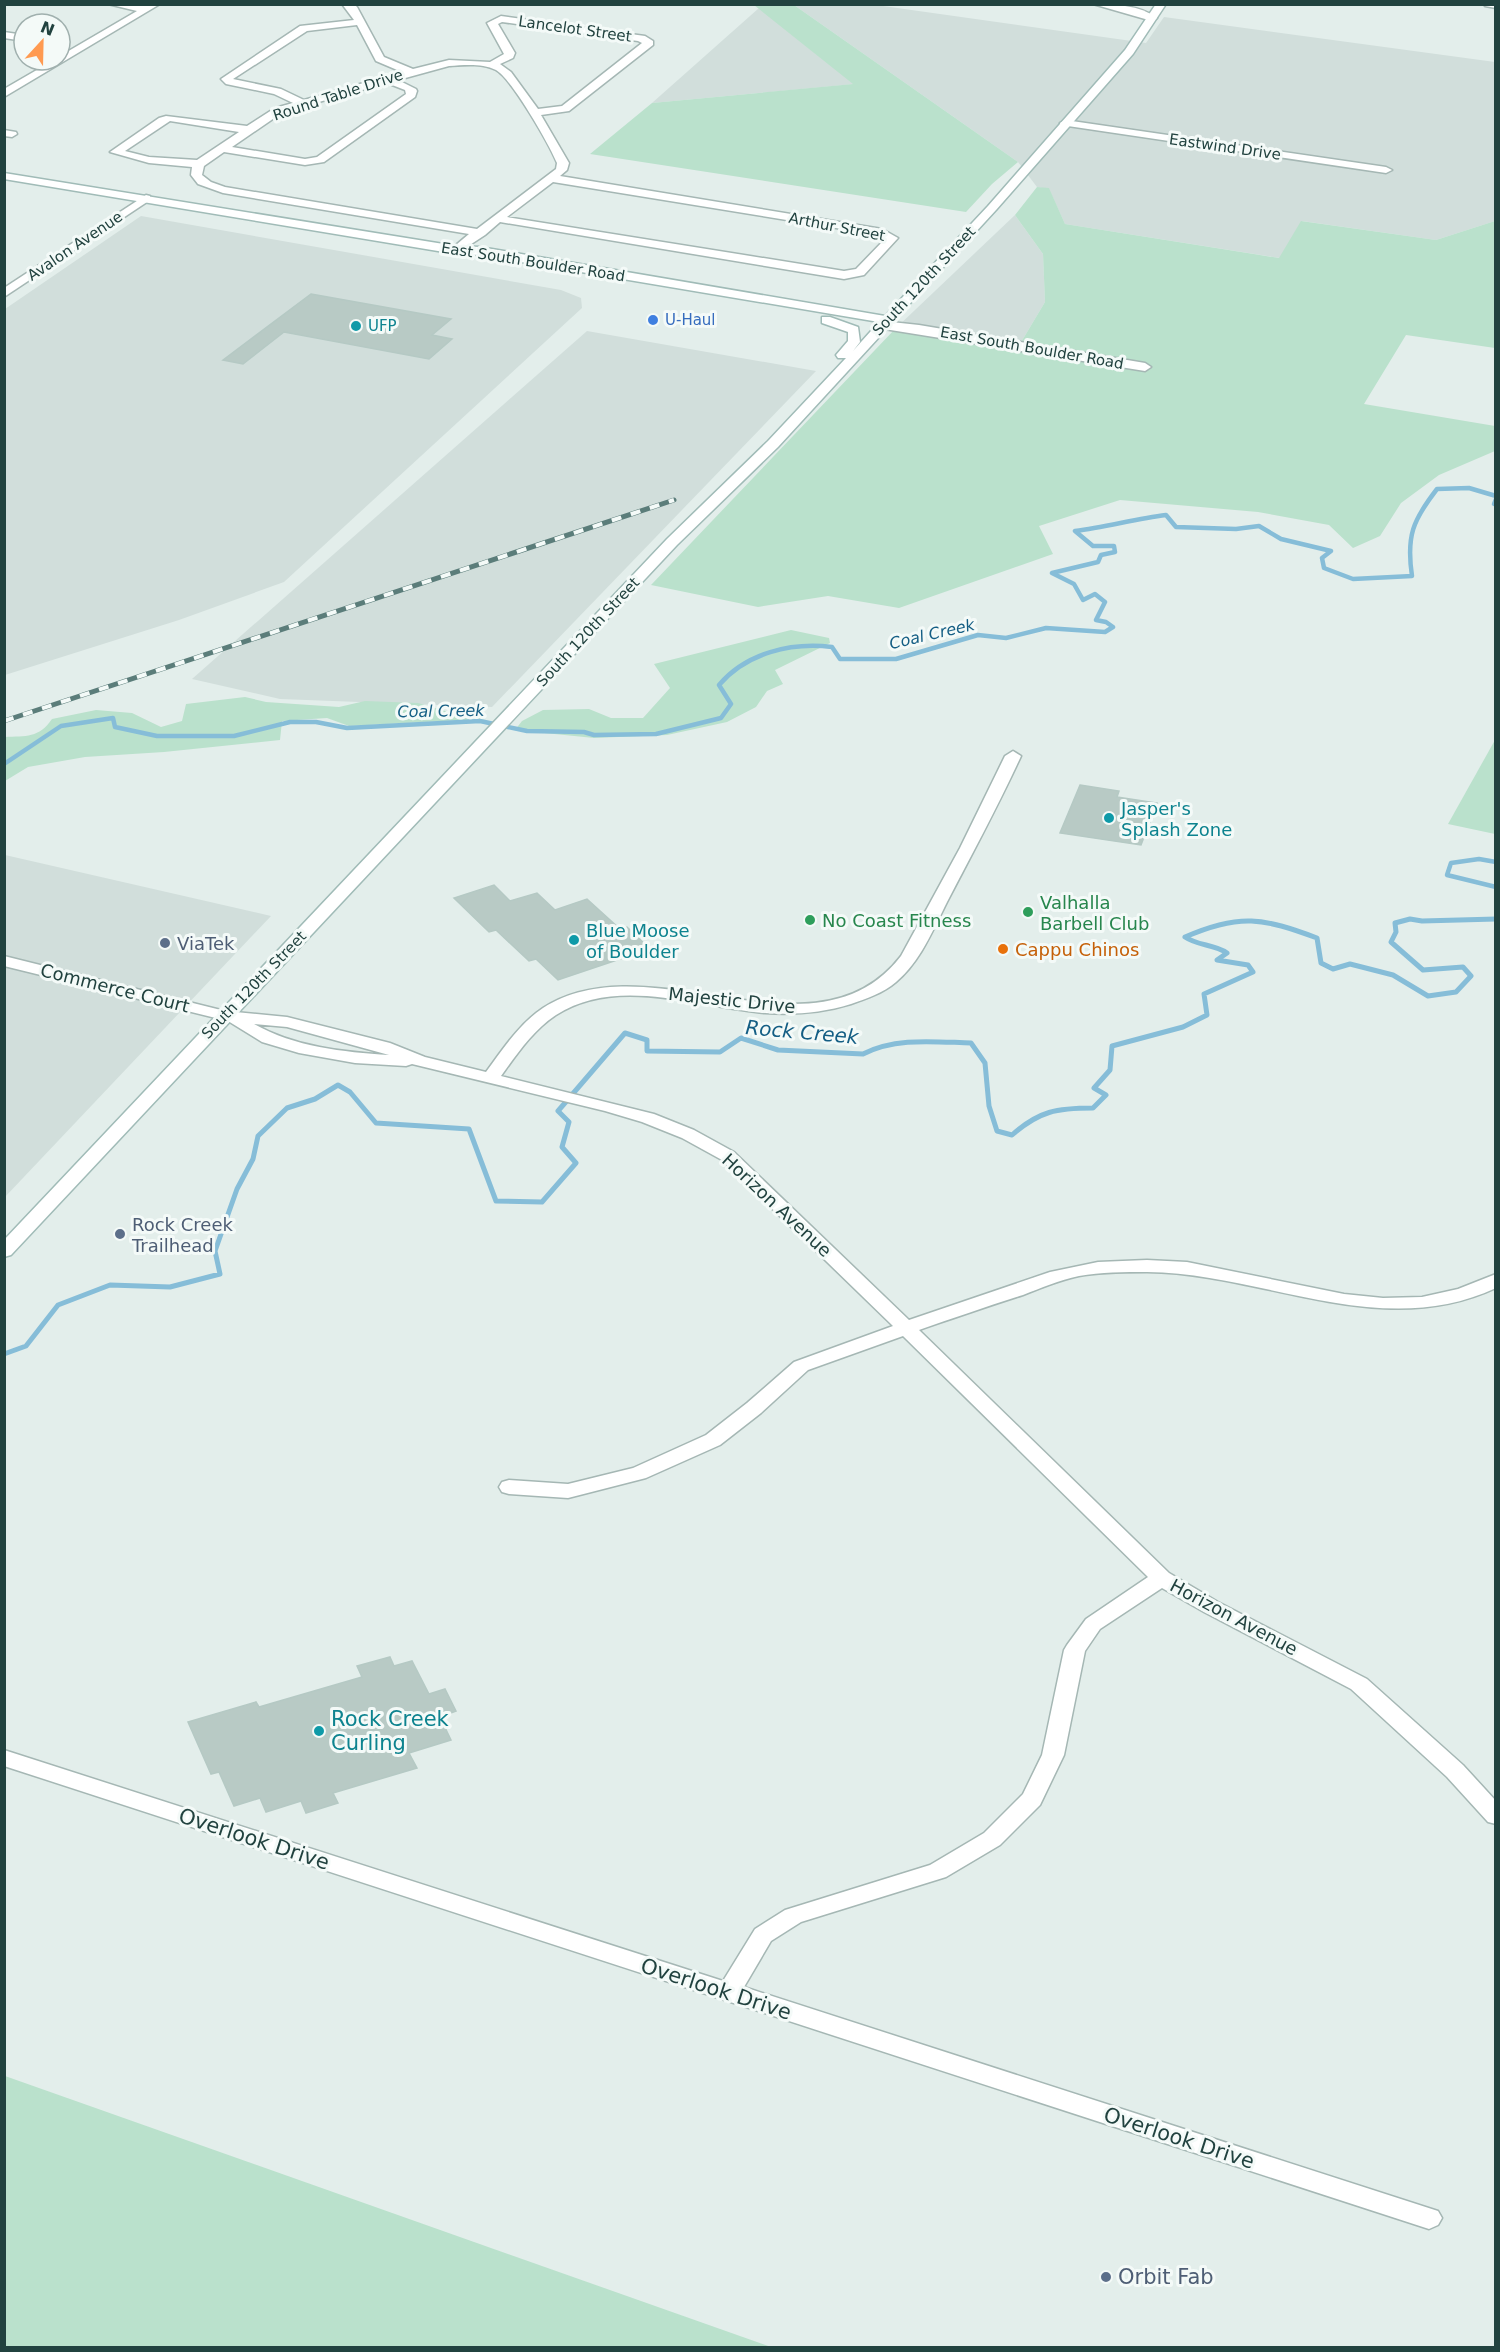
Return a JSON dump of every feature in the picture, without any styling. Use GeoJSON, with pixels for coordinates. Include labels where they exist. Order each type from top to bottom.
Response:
{"type":"FeatureCollection","features":[{"type":"Feature","properties":{"kind":"street"},"geometry":{"type":"LineString","coordinates":[[112,4],[151,7]]}},
{"type":"Feature","properties":{"kind":"street"},"geometry":{"type":"LineString","coordinates":[[346,4],[353,9],[380,59],[411,72]]}},
{"type":"Feature","properties":{"kind":"street"},"geometry":{"type":"LineString","coordinates":[[1098,4],[1134,11],[1157,11]]}},
{"type":"Feature","properties":{"kind":"street"},"geometry":{"type":"LineString","coordinates":[[1107,4],[1157,11]]}},
{"type":"Feature","properties":{"kind":"street"},"geometry":{"type":"LineString","coordinates":[[1489,4],[1496,5]]}},
{"type":"Feature","properties":{"kind":"street"},"geometry":{"type":"LineString","coordinates":[[4,94],[151,7]]}},
{"type":"Feature","properties":{"kind":"street","name":"South 120th Street"},"geometry":{"type":"LineString","coordinates":[[5,1249],[672,542],[741,478],[803,413],[992,208],[1130,52],[1157,11]]}},
{"type":"Feature","properties":{"kind":"street","name":"Lancelot Street"},"geometry":{"type":"LineString","coordinates":[[491,65],[510,54],[492,22],[501,19],[640,38],[649,42],[565,108],[533,113]]}},
{"type":"Feature","properties":{"kind":"street"},"geometry":{"type":"LineString","coordinates":[[302,103],[277,91],[230,82],[226,79],[304,28],[361,22]]}},
{"type":"Feature","properties":{"kind":"street"},"geometry":{"type":"LineString","coordinates":[[72,45],[84,47]]}},
{"type":"Feature","properties":{"kind":"street","name":"Round Table Drive"},"geometry":{"type":"LineString","coordinates":[[199,164],[279,110],[450,63],[491,65]]}},
{"type":"Feature","properties":{"kind":"street"},"geometry":{"type":"LineString","coordinates":[[456,250],[481,234],[561,170],[563,163],[508,73],[491,65]]}},
{"type":"Feature","properties":{"kind":"street"},"geometry":{"type":"LineString","coordinates":[[221,148],[305,162],[320,160],[411,95],[412,91],[409,88],[387,79]]}},
{"type":"Feature","properties":{"kind":"street"},"geometry":{"type":"LineString","coordinates":[[249,130],[170,118],[163,120],[116,152],[149,160],[199,164],[195,175],[201,182],[212,187],[481,234]]}},
{"type":"Feature","properties":{"kind":"street","name":"Eastwind Drive"},"geometry":{"type":"LineString","coordinates":[[1065,123],[1386,170]]}},
{"type":"Feature","properties":{"kind":"street","name":"East South Boulder Road"},"geometry":{"type":"LineString","coordinates":[[4,171],[124,191],[146,198]]}},
{"type":"Feature","properties":{"kind":"street","name":"East South Boulder Road"},"geometry":{"type":"LineString","coordinates":[[4,176],[456,250],[480,251],[1145,368]]}},
{"type":"Feature","properties":{"kind":"street","name":"Arthur Street"},"geometry":{"type":"LineString","coordinates":[[500,219],[844,275],[860,272],[892,238],[889,234],[882,232],[551,178]]}},
{"type":"Feature","properties":{"kind":"street","name":"Avalon Avenue"},"geometry":{"type":"LineString","coordinates":[[4,294],[146,198]]}},
{"type":"Feature","properties":{"kind":"street"},"geometry":{"type":"LineString","coordinates":[[456,250],[482,257],[663,288],[706,300],[833,322],[854,330],[854,342],[830,369],[803,413]]}},
{"type":"Feature","properties":{"kind":"street","name":"East South Boulder Road"},"geometry":{"type":"LineString","coordinates":[[663,288],[884,323]]}},
{"type":"Feature","properties":{"kind":"street","name":"Majestic Drive"},"geometry":{"type":"LineString","coordinates":[[491,1077],[534,1024],[547,1013],[560,1005],[589,997],[614,992],[660,992],[733,1004],[792,1009],[844,1000],[886,982],[910,957],[977,831],[1013,756]]}},
{"type":"Feature","properties":{"kind":"street","name":"Commerce Court"},"geometry":{"type":"LineString","coordinates":[[4,961],[225,1016]]}},
{"type":"Feature","properties":{"kind":"street","name":"Horizon Avenue"},"geometry":{"type":"LineString","coordinates":[[225,1016],[272,1040],[327,1053],[378,1060],[419,1061],[610,1107],[648,1118],[688,1134],[728,1156],[793,1216],[1162,1578],[1211,1607],[1359,1684],[1455,1771],[1496,1816]]}},
{"type":"Feature","properties":{"kind":"street"},"geometry":{"type":"LineString","coordinates":[[509,1486],[568,1491],[639,1473],[713,1440],[754,1408],[801,1366],[1071,1272],[1150,1266],[1202,1270],[1350,1301],[1397,1304],[1423,1303],[1452,1297],[1496,1280]]}},
{"type":"Feature","properties":{"kind":"street"},"geometry":{"type":"LineString","coordinates":[[728,1993],[763,1935],[793,1916],[938,1870],[992,1839],[1032,1799],[1053,1755],[1075,1650],[1093,1624],[1162,1578]]}},
{"type":"Feature","properties":{"kind":"street","name":"Overlook Drive"},"geometry":{"type":"LineString","coordinates":[[4,1758],[1429,2218]]}},
{"type":"Feature","properties":{"kind":"shaded area"},"geometry":{"type":"Polygon","coordinates":[[[794,5],[876,5],[1146,43],[1164,17],[1495,62],[1495,221],[1436,240],[1302,221],[1280,258],[1065,224],[1049,189],[1037,187],[1018,162],[794,5]]]}},
{"type":"Feature","properties":{"kind":"shaded area"},"geometry":{"type":"Polygon","coordinates":[[[759,8],[854,84],[652,103],[759,8]]]}},
{"type":"Feature","properties":{"kind":"shaded area"},"geometry":{"type":"Polygon","coordinates":[[[1015,215],[1043,254],[1045,302],[1017,349],[895,329],[1015,215]]]}},
{"type":"Feature","properties":{"kind":"shaded area"},"geometry":{"type":"Polygon","coordinates":[[[141,216],[561,290],[581,298],[582,308],[284,582],[179,620],[5,675],[5,309],[141,216]]]}},
{"type":"Feature","properties":{"kind":"shaded area"},"geometry":{"type":"Polygon","coordinates":[[[587,331],[816,371],[492,707],[280,699],[192,679],[587,331]]]}},
{"type":"Feature","properties":{"kind":"shaded area"},"geometry":{"type":"Polygon","coordinates":[[[5,855],[271,916],[5,1197],[5,855]]]}},
{"type":"Feature","properties":{"kind":"green space"},"geometry":{"type":"Polygon","coordinates":[[[754,5],[794,5],[1018,162],[992,184],[966,212],[590,154],[652,103],[853,84],[754,5]]]}},
{"type":"Feature","properties":{"kind":"green space"},"geometry":{"type":"Polygon","coordinates":[[[1037,187],[1049,188],[1065,224],[1279,258],[1301,221],[1436,240],[1495,221],[1495,348],[1406,335],[1364,404],[1495,426],[1495,451],[1439,475],[1401,503],[1380,536],[1353,548],[1329,525],[1258,512],[1120,500],[1039,526],[1053,554],[899,608],[828,596],[758,607],[651,585],[895,329],[1017,349],[1045,302],[1043,254],[1015,215],[1037,187]]]}},
{"type":"Feature","properties":{"kind":"green space"},"geometry":{"type":"Polygon","coordinates":[[[791,630],[829,638],[830,643],[775,670],[783,684],[767,691],[756,707],[727,722],[667,735],[594,738],[515,730],[522,721],[543,710],[589,709],[611,718],[643,718],[670,688],[654,664],[791,630]]]}},
{"type":"Feature","properties":{"kind":"green space"},"geometry":{"type":"Polygon","coordinates":[[[245,697],[266,702],[339,707],[365,701],[418,703],[452,713],[479,712],[484,719],[349,726],[327,718],[282,721],[280,740],[164,752],[85,757],[28,767],[5,781],[5,737],[32,735],[42,730],[52,719],[96,710],[132,713],[161,727],[182,721],[186,704],[245,697]]]}},
{"type":"Feature","properties":{"kind":"green space"},"geometry":{"type":"Polygon","coordinates":[[[1495,740],[1495,834],[1448,824],[1495,740]]]}},
{"type":"Feature","properties":{"kind":"green space"},"geometry":{"type":"Polygon","coordinates":[[[5,2076],[771,2347],[5,2347],[5,2076]]]}},
{"type":"Feature","properties":{"kind":"building","name":"UFP"},"geometry":{"type":"Polygon","coordinates":[[[311,294],[451,319],[432,335],[452,339],[429,359],[284,332],[243,364],[223,360],[311,294]]]}},
{"type":"Feature","properties":{"kind":"building","name":"Jasper's Splash Zone"},"geometry":{"type":"Polygon","coordinates":[[[1080,785],[1119,791],[1117,797],[1157,803],[1141,845],[1060,833],[1080,785]]]}},
{"type":"Feature","properties":{"kind":"building","name":"Blue Moose of Boulder"},"geometry":{"type":"Polygon","coordinates":[[[494,885],[510,901],[537,893],[555,910],[587,899],[620,929],[627,927],[650,949],[558,980],[536,959],[529,961],[496,930],[489,932],[454,898],[494,885]]]}},
{"type":"Feature","properties":{"kind":"building","name":"Rock Creek Curling"},"geometry":{"type":"Polygon","coordinates":[[[390,1657],[394,1666],[412,1661],[429,1694],[445,1689],[456,1711],[440,1717],[451,1740],[409,1753],[417,1768],[333,1793],[338,1803],[306,1813],[301,1801],[266,1812],[260,1798],[234,1806],[219,1772],[211,1774],[188,1722],[256,1702],[259,1707],[362,1677],[357,1666],[390,1657]]]}},
{"type":"Feature","properties":{"kind":"waterway","name":"Coal Creek"},"geometry":{"type":"LineString","coordinates":[[4,764],[61,726],[113,718],[115,727],[157,736],[234,736],[290,722],[316,722],[347,728],[480,721],[527,731],[584,732],[594,735],[656,734],[721,718],[731,704],[719,685],[742,665],[785,648],[832,647],[840,659],[896,659],[978,635],[1006,638],[1046,628],[1105,632],[1113,627],[1106,622],[1096,620],[1105,602],[1095,594],[1083,600],[1074,584],[1052,573],[1098,562],[1101,555],[1115,552],[1114,546],[1093,546],[1075,531],[1166,515],[1176,527],[1236,529],[1259,526],[1281,539],[1331,551],[1322,558],[1324,568],[1353,579],[1412,576],[1410,550],[1413,529],[1422,510],[1437,489],[1469,488],[1496,496]]}},
{"type":"Feature","properties":{"kind":"waterway","name":"Coal Creek"},"geometry":{"type":"LineString","coordinates":[[1496,499],[1494,504],[1496,504]]}},
{"type":"Feature","properties":{"kind":"waterway","name":"Rock Creek"},"geometry":{"type":"LineString","coordinates":[[1496,862],[1479,859],[1451,863],[1447,875],[1496,887]]}},
{"type":"Feature","properties":{"kind":"waterway","name":"Rock Creek"},"geometry":{"type":"LineString","coordinates":[[4,1354],[26,1346],[58,1305],[110,1285],[170,1287],[220,1274],[215,1251],[237,1189],[253,1159],[258,1136],[287,1108],[315,1099],[338,1085],[350,1092],[376,1123],[469,1129],[496,1201],[542,1202],[576,1163],[562,1147],[569,1122],[558,1111],[625,1033],[647,1040],[647,1051],[720,1052],[741,1038],[778,1050],[863,1054],[902,1043],[971,1043],[985,1063],[989,1106],[997,1131],[1012,1135],[1031,1121],[1049,1112],[1093,1108],[1106,1095],[1094,1088],[1110,1070],[1112,1046],[1183,1027],[1207,1015],[1204,994],[1253,972],[1248,965],[1217,960],[1227,953],[1185,937],[1204,929],[1237,921],[1281,926],[1317,938],[1321,963],[1333,969],[1350,964],[1393,975],[1428,996],[1456,992],[1471,976],[1463,967],[1423,970],[1391,942],[1396,932],[1395,923],[1410,919],[1422,921],[1496,919]]}},
{"type":"Feature","properties":{"kind":"railway"},"geometry":{"type":"LineString","coordinates":[[4,721],[674,500]]}},
{"type":"Feature","properties":{"kind":"place","name":"U-Haul"},"geometry":{"type":"Point","coordinates":[653,320]}},
{"type":"Feature","properties":{"kind":"place","name":"UFP"},"geometry":{"type":"Point","coordinates":[356,326]}},
{"type":"Feature","properties":{"kind":"place","name":"Jasper's Splash Zone"},"geometry":{"type":"Point","coordinates":[1109,818]}},
{"type":"Feature","properties":{"kind":"place","name":"Valhalla Barbell Club"},"geometry":{"type":"Point","coordinates":[1028,912]}},
{"type":"Feature","properties":{"kind":"place","name":"No Coast Fitness"},"geometry":{"type":"Point","coordinates":[810,920]}},
{"type":"Feature","properties":{"kind":"place","name":"Blue Moose of Boulder"},"geometry":{"type":"Point","coordinates":[574,940]}},
{"type":"Feature","properties":{"kind":"place","name":"ViaTek"},"geometry":{"type":"Point","coordinates":[165,943]}},
{"type":"Feature","properties":{"kind":"place","name":"Cappu Chinos"},"geometry":{"type":"Point","coordinates":[1003,949]}},
{"type":"Feature","properties":{"kind":"place","name":"Rock Creek Trailhead"},"geometry":{"type":"Point","coordinates":[120,1234]}},
{"type":"Feature","properties":{"kind":"place","name":"Rock Creek Curling"},"geometry":{"type":"Point","coordinates":[319,1731]}},
{"type":"Feature","properties":{"kind":"place","name":"Orbit Fab"},"geometry":{"type":"Point","coordinates":[1106,2277]}}]}
